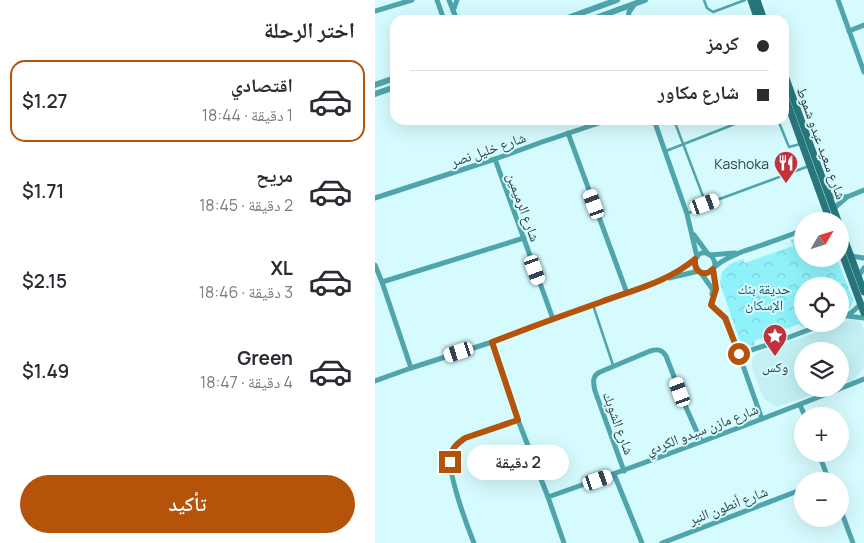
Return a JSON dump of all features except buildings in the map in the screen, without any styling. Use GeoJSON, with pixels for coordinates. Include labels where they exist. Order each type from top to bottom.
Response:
{"type":"FeatureCollection","features":[{"type":"Feature","properties":{"kind":"main road"},"geometry":{"type":"LineString","coordinates":[[751,0],[756,15]]}},
{"type":"Feature","properties":{"kind":"main road"},"geometry":{"type":"LineString","coordinates":[[757,0],[762,15]]}},
{"type":"Feature","properties":{"kind":"main road","name":"شارع سعيد عبدو شموط"},"geometry":{"type":"LineString","coordinates":[[789,88],[828,195],[830,212]]}},
{"type":"Feature","properties":{"kind":"main road","name":"شارع سعيد عبدو شموط"},"geometry":{"type":"LineString","coordinates":[[789,114],[829,212]]}},
{"type":"Feature","properties":{"kind":"main road"},"geometry":{"type":"LineString","coordinates":[[849,251],[864,292]]}},
{"type":"Feature","properties":{"kind":"main road"},"geometry":{"type":"LineString","coordinates":[[848,268],[864,313]]}},
{"type":"Feature","properties":{"kind":"street"},"geometry":{"type":"LineString","coordinates":[[375,12],[412,0]]}},
{"type":"Feature","properties":{"kind":"street"},"geometry":{"type":"LineString","coordinates":[[437,0],[442,15]]}},
{"type":"Feature","properties":{"kind":"street"},"geometry":{"type":"LineString","coordinates":[[449,0],[455,15]]}},
{"type":"Feature","properties":{"kind":"street"},"geometry":{"type":"LineString","coordinates":[[453,11],[457,0]]}},
{"type":"Feature","properties":{"kind":"street"},"geometry":{"type":"LineString","coordinates":[[576,15],[617,0]]}},
{"type":"Feature","properties":{"kind":"street"},"geometry":{"type":"LineString","coordinates":[[604,15],[645,0]]}},
{"type":"Feature","properties":{"kind":"street"},"geometry":{"type":"LineString","coordinates":[[838,0],[864,72]]}},
{"type":"Feature","properties":{"kind":"street"},"geometry":{"type":"LineString","coordinates":[[629,15],[634,4]]}},
{"type":"Feature","properties":{"kind":"street"},"geometry":{"type":"LineString","coordinates":[[849,31],[864,25]]}},
{"type":"Feature","properties":{"kind":"street"},"geometry":{"type":"LineString","coordinates":[[375,85],[390,80]]}},
{"type":"Feature","properties":{"kind":"street"},"geometry":{"type":"LineString","coordinates":[[375,94],[390,89]]}},
{"type":"Feature","properties":{"kind":"street","name":"شارع خليل نصر"},"geometry":{"type":"LineString","coordinates":[[375,198],[593,125]]}},
{"type":"Feature","properties":{"kind":"street"},"geometry":{"type":"LineString","coordinates":[[656,125],[687,214],[696,258],[695,266],[713,290],[711,305]]}},
{"type":"Feature","properties":{"kind":"street"},"geometry":{"type":"LineString","coordinates":[[569,133],[627,293]]}},
{"type":"Feature","properties":{"kind":"street","name":"شارع الرميمين"},"geometry":{"type":"LineString","coordinates":[[495,159],[553,318]]}},
{"type":"Feature","properties":{"kind":"street"},"geometry":{"type":"LineString","coordinates":[[828,195],[847,197],[864,190]]}},
{"type":"Feature","properties":{"kind":"street"},"geometry":{"type":"LineString","coordinates":[[836,212],[847,197]]}},
{"type":"Feature","properties":{"kind":"street"},"geometry":{"type":"LineString","coordinates":[[691,230],[714,260],[716,289],[711,305]]}},
{"type":"Feature","properties":{"kind":"street"},"geometry":{"type":"LineString","coordinates":[[664,279],[700,272],[708,273],[714,267],[739,253],[794,233]]}},
{"type":"Feature","properties":{"kind":"street"},"geometry":{"type":"LineString","coordinates":[[382,282],[524,238]]}},
{"type":"Feature","properties":{"kind":"street"},"geometry":{"type":"LineString","coordinates":[[375,381],[492,342],[553,318],[664,279],[685,267],[702,253],[739,253]]}},
{"type":"Feature","properties":{"kind":"street"},"geometry":{"type":"LineString","coordinates":[[851,256],[864,258]]}},
{"type":"Feature","properties":{"kind":"street"},"geometry":{"type":"LineString","coordinates":[[375,265],[411,368]]}},
{"type":"Feature","properties":{"kind":"street"},"geometry":{"type":"LineString","coordinates":[[859,277],[864,268]]}},
{"type":"Feature","properties":{"kind":"street"},"geometry":{"type":"LineString","coordinates":[[849,314],[861,304]]}},
{"type":"Feature","properties":{"kind":"street"},"geometry":{"type":"LineString","coordinates":[[711,305],[725,318],[762,419]]}},
{"type":"Feature","properties":{"kind":"street"},"geometry":{"type":"LineString","coordinates":[[849,316],[864,318]]}},
{"type":"Feature","properties":{"kind":"street"},"geometry":{"type":"LineString","coordinates":[[739,354],[803,332]]}},
{"type":"Feature","properties":{"kind":"street"},"geometry":{"type":"LineString","coordinates":[[492,342],[518,420],[564,543]]}},
{"type":"Feature","properties":{"kind":"street","name":"شارع الشوبك"},"geometry":{"type":"LineString","coordinates":[[624,470],[593,381],[596,374],[653,350],[660,350],[664,353],[701,441]]}},
{"type":"Feature","properties":{"kind":"street","name":"شارع مازن سيدو الكردي"},"geometry":{"type":"LineString","coordinates":[[548,497],[800,405],[864,379]]}},
{"type":"Feature","properties":{"kind":"street"},"geometry":{"type":"LineString","coordinates":[[473,543],[454,482],[450,454],[458,443],[465,438],[518,420]]}},
{"type":"Feature","properties":{"kind":"street"},"geometry":{"type":"LineString","coordinates":[[614,474],[642,543]]}},
{"type":"Feature","properties":{"kind":"street","name":"شارع أنطون النبر"},"geometry":{"type":"LineString","coordinates":[[662,543],[794,492]]}},
{"type":"Feature","properties":{"kind":"street"},"geometry":{"type":"LineString","coordinates":[[847,527],[853,543]]}},
{"type":"Feature","properties":{"kind":"lane"},"geometry":{"type":"LineString","coordinates":[[705,0],[707,8],[713,12],[745,0]]}},
{"type":"Feature","properties":{"kind":"lane"},"geometry":{"type":"LineString","coordinates":[[676,125],[705,204]]}},
{"type":"Feature","properties":{"kind":"lane"},"geometry":{"type":"LineString","coordinates":[[666,151],[732,125]]}},
{"type":"Feature","properties":{"kind":"lane"},"geometry":{"type":"LineString","coordinates":[[780,125],[789,147],[801,143]]}},
{"type":"Feature","properties":{"kind":"lane"},"geometry":{"type":"LineString","coordinates":[[687,214],[705,204],[810,165]]}},
{"type":"Feature","properties":{"kind":"lane"},"geometry":{"type":"LineString","coordinates":[[593,304],[614,366]]}},
{"type":"Feature","properties":{"kind":"shaded area"},"geometry":{"type":"Polygon","coordinates":[[[849,321],[860,321],[864,330],[864,367],[853,380],[849,382],[849,342],[794,342],[794,397],[805,397],[777,407],[764,399],[752,368],[752,359],[758,353],[817,332],[849,332],[849,321]]]}},
{"type":"Feature","properties":{"kind":"green space","name":"حديقة بنك الإسكان"},"geometry":{"type":"Polygon","coordinates":[[[794,239],[794,268],[841,268],[844,277],[794,277],[794,326],[754,341],[755,346],[746,346],[739,339],[720,283],[722,272],[730,264],[743,259],[745,263],[793,246],[791,240],[794,239]]]}},
{"type":"Feature","properties":{"kind":"green space","name":"حديقة بنك الإسكان"},"geometry":{"type":"Polygon","coordinates":[[[849,290],[853,300],[849,308],[849,290]]]}},
{"type":"Feature","properties":{"kind":"place","name":"Kashoka"},"geometry":{"type":"Point","coordinates":[786,184]}},
{"type":"Feature","properties":{"kind":"place","name":"وكس"},"geometry":{"type":"Point","coordinates":[775,357]}},
{"type":"Feature","properties":{"kind":"route"},"geometry":{"type":"LineString","coordinates":[[450,462],[450,454],[453,449],[465,438],[518,420],[492,342],[553,318],[664,279],[695,259],[696,269],[701,273],[708,273],[713,269],[716,289],[711,305],[725,318],[739,354]]}}]}
